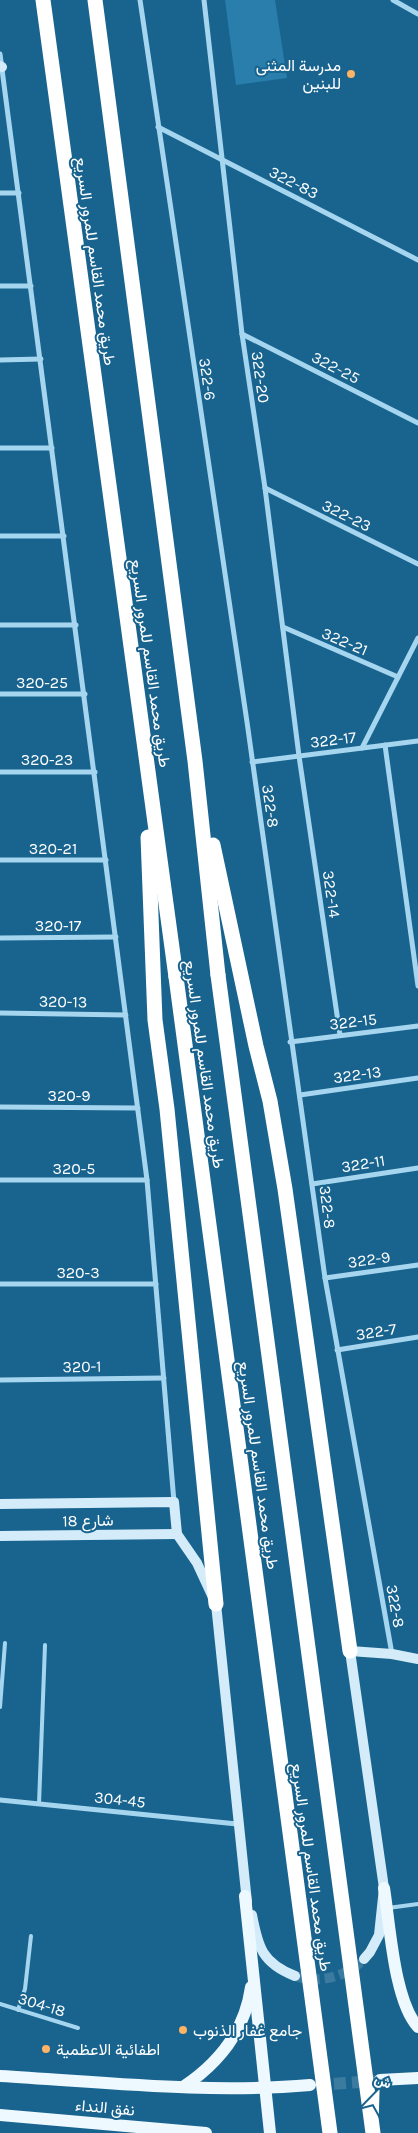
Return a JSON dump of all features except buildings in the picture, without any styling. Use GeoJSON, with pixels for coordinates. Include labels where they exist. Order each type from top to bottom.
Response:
{"type":"FeatureCollection","features":[{"type":"Feature","properties":{"kind":"highway","name":"طريق محمد القاسم للمرور السريع"},"geometry":{"type":"LineString","coordinates":[[43,0],[176,977],[330,2133]]}},
{"type":"Feature","properties":{"kind":"highway","name":"طريق محمد القاسم للمرور السريع"},"geometry":{"type":"LineString","coordinates":[[95,0],[195,761],[218,975],[373,2133]]}},
{"type":"Feature","properties":{"kind":"highway"},"geometry":{"type":"LineString","coordinates":[[145,750],[155,1020],[167,1109],[216,1604]]}},
{"type":"Feature","properties":{"kind":"highway"},"geometry":{"type":"LineString","coordinates":[[195,761],[256,1046],[270,1101],[284,1179],[350,1651]]}},
{"type":"Feature","properties":{"kind":"main road"},"geometry":{"type":"LineString","coordinates":[[384,1888],[402,1998],[409,2015],[418,2027]]}},
{"type":"Feature","properties":{"kind":"main road"},"geometry":{"type":"LineString","coordinates":[[245,1896],[270,2133]]}},
{"type":"Feature","properties":{"kind":"main road"},"geometry":{"type":"LineString","coordinates":[[183,2087],[212,2066],[235,2035],[244,2016],[253,1974]]}},
{"type":"Feature","properties":{"kind":"main road"},"geometry":{"type":"LineString","coordinates":[[0,2076],[183,2087],[266,2089],[310,2086]]}},
{"type":"Feature","properties":{"kind":"main road"},"geometry":{"type":"LineString","coordinates":[[380,2080],[418,2078]]}},
{"type":"Feature","properties":{"kind":"main road","name":"نفق النداء"},"geometry":{"type":"LineString","coordinates":[[0,2115],[206,2133]]}},
{"type":"Feature","properties":{"kind":"street","name":"322-6"},"geometry":{"type":"LineString","coordinates":[[140,0],[252,762]]}},
{"type":"Feature","properties":{"kind":"street","name":"322-20"},"geometry":{"type":"LineString","coordinates":[[204,0],[224,160],[242,334],[265,488],[299,756]]}},
{"type":"Feature","properties":{"kind":"street"},"geometry":{"type":"LineString","coordinates":[[393,0],[417,11]]}},
{"type":"Feature","properties":{"kind":"street"},"geometry":{"type":"LineString","coordinates":[[0,54],[148,1180],[177,1534],[197,1563],[216,1604],[245,1896],[252,1914],[258,1946],[270,1961],[285,1972],[295,1976]]}},
{"type":"Feature","properties":{"kind":"street"},"geometry":{"type":"LineString","coordinates":[[0,112],[8,112]]}},
{"type":"Feature","properties":{"kind":"street","name":"322-83"},"geometry":{"type":"LineString","coordinates":[[158,127],[418,260]]}},
{"type":"Feature","properties":{"kind":"street"},"geometry":{"type":"LineString","coordinates":[[0,193],[18,193]]}},
{"type":"Feature","properties":{"kind":"street"},"geometry":{"type":"LineString","coordinates":[[0,286],[31,286]]}},
{"type":"Feature","properties":{"kind":"street","name":"322-25"},"geometry":{"type":"LineString","coordinates":[[242,334],[418,423]]}},
{"type":"Feature","properties":{"kind":"street"},"geometry":{"type":"LineString","coordinates":[[0,360],[41,359]]}},
{"type":"Feature","properties":{"kind":"street"},"geometry":{"type":"LineString","coordinates":[[0,448],[52,448]]}},
{"type":"Feature","properties":{"kind":"street","name":"322-23"},"geometry":{"type":"LineString","coordinates":[[265,488],[418,564]]}},
{"type":"Feature","properties":{"kind":"street"},"geometry":{"type":"LineString","coordinates":[[0,536],[64,536]]}},
{"type":"Feature","properties":{"kind":"street"},"geometry":{"type":"LineString","coordinates":[[0,625],[76,625]]}},
{"type":"Feature","properties":{"kind":"street","name":"322-21"},"geometry":{"type":"LineString","coordinates":[[283,628],[398,677]]}},
{"type":"Feature","properties":{"kind":"street"},"geometry":{"type":"LineString","coordinates":[[362,748],[418,638]]}},
{"type":"Feature","properties":{"kind":"street","name":"320-25"},"geometry":{"type":"LineString","coordinates":[[0,694],[85,694]]}},
{"type":"Feature","properties":{"kind":"street","name":"322-17"},"geometry":{"type":"LineString","coordinates":[[252,762],[418,741]]}},
{"type":"Feature","properties":{"kind":"street"},"geometry":{"type":"LineString","coordinates":[[385,745],[418,986]]}},
{"type":"Feature","properties":{"kind":"street","name":"322-14"},"geometry":{"type":"LineString","coordinates":[[299,756],[340,1035]]}},
{"type":"Feature","properties":{"kind":"street","name":"322-8"},"geometry":{"type":"LineString","coordinates":[[252,762],[290,1042],[300,1095],[324,1278],[392,1654]]}},
{"type":"Feature","properties":{"kind":"street","name":"320-23"},"geometry":{"type":"LineString","coordinates":[[0,772],[95,772]]}},
{"type":"Feature","properties":{"kind":"street","name":"320-21"},"geometry":{"type":"LineString","coordinates":[[0,860],[106,860]]}},
{"type":"Feature","properties":{"kind":"street","name":"320-17"},"geometry":{"type":"LineString","coordinates":[[0,938],[116,937]]}},
{"type":"Feature","properties":{"kind":"street","name":"320-13"},"geometry":{"type":"LineString","coordinates":[[0,1013],[126,1015]]}},
{"type":"Feature","properties":{"kind":"street","name":"322-15"},"geometry":{"type":"LineString","coordinates":[[290,1042],[418,1026]]}},
{"type":"Feature","properties":{"kind":"street","name":"322-13"},"geometry":{"type":"LineString","coordinates":[[300,1095],[418,1078]]}},
{"type":"Feature","properties":{"kind":"street","name":"320-9"},"geometry":{"type":"LineString","coordinates":[[0,1108],[138,1108]]}},
{"type":"Feature","properties":{"kind":"street","name":"322-11"},"geometry":{"type":"LineString","coordinates":[[312,1184],[418,1168]]}},
{"type":"Feature","properties":{"kind":"street","name":"320-5"},"geometry":{"type":"LineString","coordinates":[[0,1180],[148,1180]]}},
{"type":"Feature","properties":{"kind":"street","name":"322-9"},"geometry":{"type":"LineString","coordinates":[[324,1278],[418,1264]]}},
{"type":"Feature","properties":{"kind":"street","name":"320-3"},"geometry":{"type":"LineString","coordinates":[[0,1284],[156,1284]]}},
{"type":"Feature","properties":{"kind":"street","name":"322-7"},"geometry":{"type":"LineString","coordinates":[[337,1350],[418,1337]]}},
{"type":"Feature","properties":{"kind":"street","name":"320-1"},"geometry":{"type":"LineString","coordinates":[[0,1380],[164,1378]]}},
{"type":"Feature","properties":{"kind":"street","name":"شارع 18"},"geometry":{"type":"LineString","coordinates":[[0,1504],[174,1502]]}},
{"type":"Feature","properties":{"kind":"street","name":"شارع 18"},"geometry":{"type":"LineString","coordinates":[[0,1536],[177,1534]]}},
{"type":"Feature","properties":{"kind":"street"},"geometry":{"type":"LineString","coordinates":[[364,1959],[379,1935],[384,1888],[350,1651],[392,1654],[418,1659]]}},
{"type":"Feature","properties":{"kind":"street","name":"304-45"},"geometry":{"type":"LineString","coordinates":[[0,1800],[238,1824]]}},
{"type":"Feature","properties":{"kind":"lane"},"geometry":{"type":"LineString","coordinates":[[0,1706],[5,1643]]}},
{"type":"Feature","properties":{"kind":"lane"},"geometry":{"type":"LineString","coordinates":[[39,1804],[46,1645]]}},
{"type":"Feature","properties":{"kind":"lane"},"geometry":{"type":"LineString","coordinates":[[388,1908],[418,1904]]}},
{"type":"Feature","properties":{"kind":"lane"},"geometry":{"type":"LineString","coordinates":[[18,2010],[25,1989],[30,1936]]}},
{"type":"Feature","properties":{"kind":"lane","name":"304-18"},"geometry":{"type":"LineString","coordinates":[[0,2004],[78,2028]]}},
{"type":"Feature","properties":{"kind":"shaded area"},"geometry":{"type":"Polygon","coordinates":[[[225,0],[275,0],[287,78],[236,85],[225,0]]]}},
{"type":"Feature","properties":{"kind":"tunnel"},"geometry":{"type":"LineString","coordinates":[[295,1976],[313,1979],[332,1977],[349,1970],[364,1959]]}},
{"type":"Feature","properties":{"kind":"tunnel"},"geometry":{"type":"LineString","coordinates":[[316,2085],[375,2081]]}},
{"type":"Feature","properties":{"kind":"place","name":"مدرسة المثنى للبنين"},"geometry":{"type":"Point","coordinates":[351,74]}},
{"type":"Feature","properties":{"kind":"place","name":"جامع غفار الذنوب"},"geometry":{"type":"Point","coordinates":[183,2030]}},
{"type":"Feature","properties":{"kind":"place","name":"اطفائية الاعظمية"},"geometry":{"type":"Point","coordinates":[46,2049]}}]}
